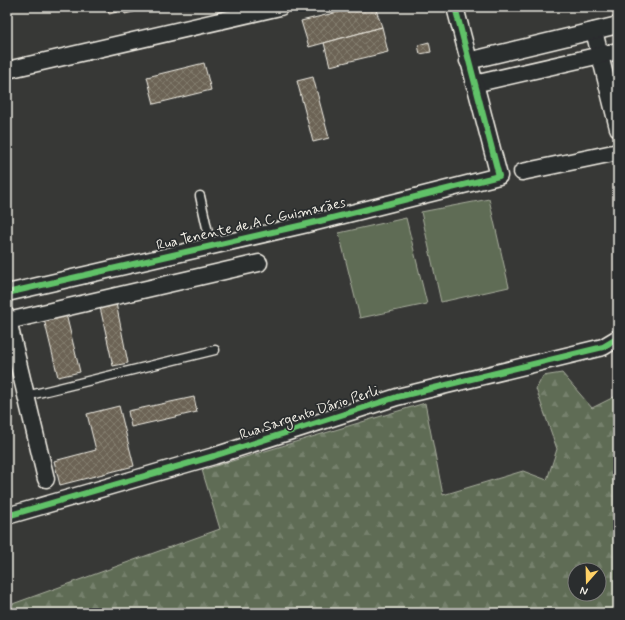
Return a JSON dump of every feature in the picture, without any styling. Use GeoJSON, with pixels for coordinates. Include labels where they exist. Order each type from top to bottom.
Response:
{"type":"FeatureCollection","features":[{"type":"Feature","properties":{"kind":"street"},"geometry":{"type":"LineString","coordinates":[[7,70],[280,7]]}},
{"type":"Feature","properties":{"kind":"street"},"geometry":{"type":"LineString","coordinates":[[455,7],[474,84],[618,51]]}},
{"type":"Feature","properties":{"kind":"street"},"geometry":{"type":"LineString","coordinates":[[468,61],[618,26]]}},
{"type":"Feature","properties":{"kind":"street"},"geometry":{"type":"LineString","coordinates":[[594,31],[618,128]]}},
{"type":"Feature","properties":{"kind":"street","name":"Rua Tenente de A C Guimarães"},"geometry":{"type":"LineString","coordinates":[[7,293],[211,246],[499,176],[474,84]]}},
{"type":"Feature","properties":{"kind":"street"},"geometry":{"type":"LineString","coordinates":[[522,172],[618,152]]}},
{"type":"Feature","properties":{"kind":"street"},"geometry":{"type":"LineString","coordinates":[[46,479],[8,318],[259,263]]}},
{"type":"Feature","properties":{"kind":"street","name":"Rua Sargento Dário Perli"},"geometry":{"type":"LineString","coordinates":[[7,516],[214,456],[397,398],[603,346],[618,338]]}},
{"type":"Feature","properties":{"kind":"lane"},"geometry":{"type":"LineString","coordinates":[[200,196],[211,246]]}},
{"type":"Feature","properties":{"kind":"lane"},"geometry":{"type":"LineString","coordinates":[[26,396],[215,350]]}},
{"type":"Feature","properties":{"kind":"green space"},"geometry":{"type":"Polygon","coordinates":[[[489,199],[509,287],[441,302],[421,212],[489,199]]]}},
{"type":"Feature","properties":{"kind":"green space"},"geometry":{"type":"Polygon","coordinates":[[[406,218],[427,304],[360,318],[339,233],[406,218]]]}},
{"type":"Feature","properties":{"kind":"green space"},"geometry":{"type":"Polygon","coordinates":[[[562,373],[592,408],[618,395],[618,613],[7,613],[7,606],[220,529],[202,470],[425,403],[443,495],[523,471],[547,480],[557,449],[536,389],[543,376],[562,373]]]}},
{"type":"Feature","properties":{"kind":"building"},"geometry":{"type":"Polygon","coordinates":[[[107,7],[116,7],[117,12],[109,14],[107,7]]]}},
{"type":"Feature","properties":{"kind":"building"},"geometry":{"type":"Polygon","coordinates":[[[123,7],[154,7],[125,14],[123,7]]]}},
{"type":"Feature","properties":{"kind":"building"},"geometry":{"type":"Polygon","coordinates":[[[359,7],[375,7],[382,27],[309,47],[301,21],[359,7]]]}},
{"type":"Feature","properties":{"kind":"building"},"geometry":{"type":"Polygon","coordinates":[[[382,27],[388,52],[330,66],[324,43],[382,27]]]}},
{"type":"Feature","properties":{"kind":"building"},"geometry":{"type":"Polygon","coordinates":[[[429,42],[431,52],[420,54],[418,45],[429,42]]]}},
{"type":"Feature","properties":{"kind":"building"},"geometry":{"type":"Polygon","coordinates":[[[204,63],[211,90],[154,104],[147,77],[204,63]]]}},
{"type":"Feature","properties":{"kind":"building"},"geometry":{"type":"Polygon","coordinates":[[[313,77],[329,138],[313,142],[297,81],[313,77]]]}},
{"type":"Feature","properties":{"kind":"building"},"geometry":{"type":"Polygon","coordinates":[[[116,303],[128,363],[113,366],[100,307],[116,303]]]}},
{"type":"Feature","properties":{"kind":"building"},"geometry":{"type":"Polygon","coordinates":[[[66,314],[80,372],[58,377],[44,319],[66,314]]]}},
{"type":"Feature","properties":{"kind":"building"},"geometry":{"type":"Polygon","coordinates":[[[194,397],[197,412],[131,427],[128,411],[194,397]]]}},
{"type":"Feature","properties":{"kind":"building"},"geometry":{"type":"Polygon","coordinates":[[[119,406],[134,466],[60,485],[54,461],[96,450],[87,414],[119,406]]]}},
{"type":"Feature","properties":{"kind":"cycle path"},"geometry":{"type":"LineString","coordinates":[[7,293],[316,222],[499,176],[455,7]]}},
{"type":"Feature","properties":{"kind":"cycle path"},"geometry":{"type":"LineString","coordinates":[[7,516],[214,456],[397,397],[603,347],[618,338]]}}]}
